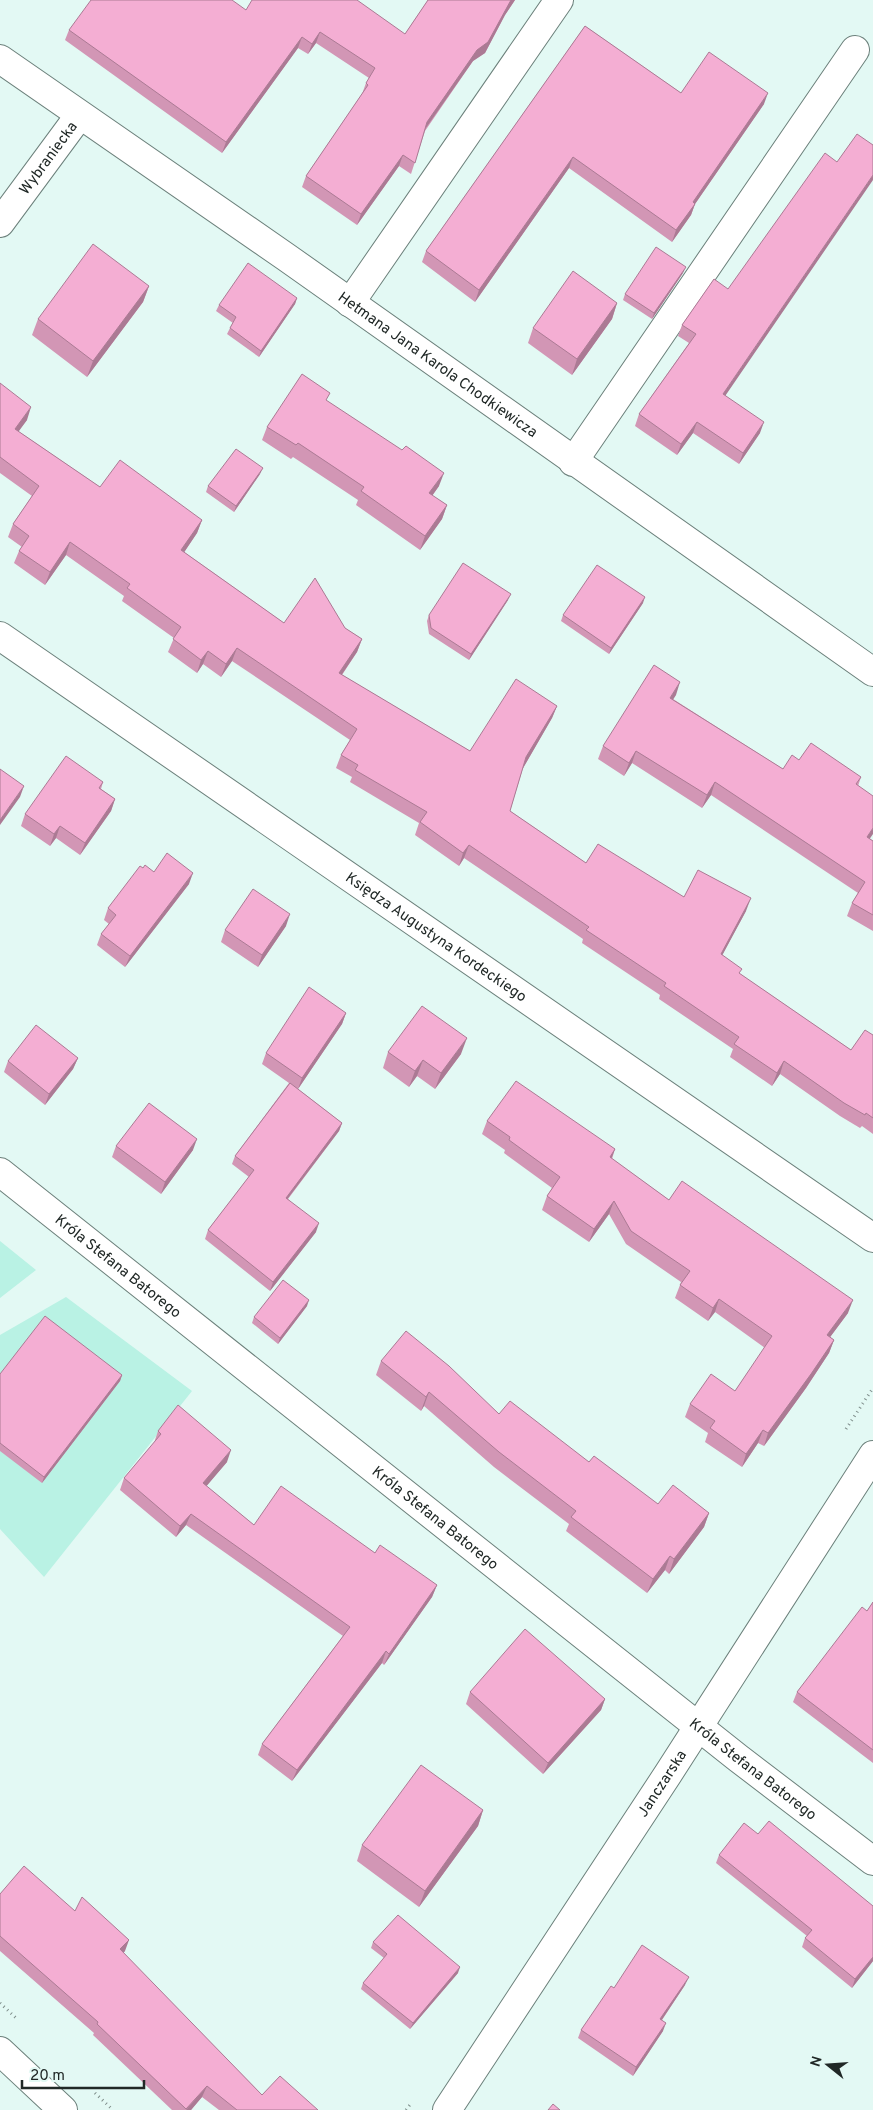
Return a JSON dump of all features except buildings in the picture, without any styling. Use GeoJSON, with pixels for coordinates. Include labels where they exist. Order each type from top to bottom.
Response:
{"type":"FeatureCollection","features":[{"type":"Feature","properties":{"kind":"street"},"geometry":{"type":"LineString","coordinates":[[350,303],[559,0]]}},
{"type":"Feature","properties":{"kind":"street"},"geometry":{"type":"LineString","coordinates":[[573,462],[855,50]]}},
{"type":"Feature","properties":{"kind":"street","name":"Hetmana Jana Karola Chodkiewicza"},"geometry":{"type":"LineString","coordinates":[[0,59],[873,672]]}},
{"type":"Feature","properties":{"kind":"street","name":"Wybraniecka"},"geometry":{"type":"LineString","coordinates":[[0,223],[79,116]]}},
{"type":"Feature","properties":{"kind":"street","name":"Księdza Augustyna Kordeckiego"},"geometry":{"type":"LineString","coordinates":[[0,636],[873,1238]]}},
{"type":"Feature","properties":{"kind":"street","name":"Króla Stefana Batorego"},"geometry":{"type":"LineString","coordinates":[[0,1172],[873,1861]]}},
{"type":"Feature","properties":{"kind":"street","name":"Janczarska"},"geometry":{"type":"LineString","coordinates":[[447,2110],[873,1455]]}},
{"type":"Feature","properties":{"kind":"street"},"geometry":{"type":"LineString","coordinates":[[0,2051],[62,2110]]}},
{"type":"Feature","properties":{"kind":"green space"},"geometry":{"type":"Polygon","coordinates":[[[0,1241],[36,1270],[0,1298],[0,1241]]]}},
{"type":"Feature","properties":{"kind":"green space"},"geometry":{"type":"Polygon","coordinates":[[[66,1297],[192,1391],[44,1577],[0,1529],[0,1335],[66,1297]]]}}]}
